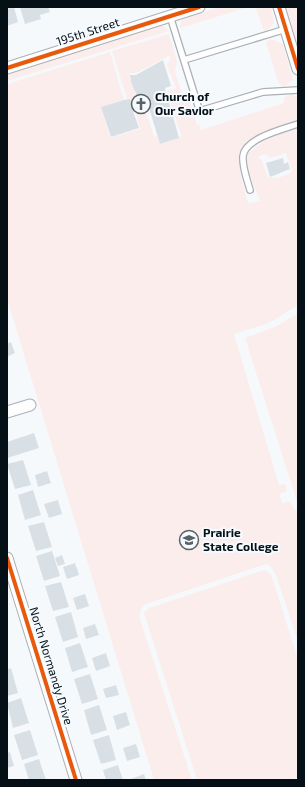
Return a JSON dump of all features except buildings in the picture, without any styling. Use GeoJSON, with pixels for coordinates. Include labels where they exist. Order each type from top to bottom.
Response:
{"type":"FeatureCollection","features":[{"type":"Feature","properties":{"kind":"street","name":"195th Street"},"geometry":{"type":"LineString","coordinates":[[7,68],[199,7]]}},
{"type":"Feature","properties":{"kind":"street"},"geometry":{"type":"LineString","coordinates":[[279,7],[298,69]]}},
{"type":"Feature","properties":{"kind":"street"},"geometry":{"type":"LineString","coordinates":[[7,412],[30,405]]}},
{"type":"Feature","properties":{"kind":"street","name":"North Normandy Drive"},"geometry":{"type":"LineString","coordinates":[[7,558],[76,780]]}},
{"type":"Feature","properties":{"kind":"lane"},"geometry":{"type":"LineString","coordinates":[[170,16],[199,109],[203,110],[264,92],[298,90]]}},
{"type":"Feature","properties":{"kind":"lane"},"geometry":{"type":"LineString","coordinates":[[184,60],[286,29]]}},
{"type":"Feature","properties":{"kind":"lane"},"geometry":{"type":"LineString","coordinates":[[250,190],[243,162],[245,149],[254,141],[298,124]]}},
{"type":"Feature","properties":{"kind":"shaded area"},"geometry":{"type":"Polygon","coordinates":[[[219,7],[249,7],[180,28],[181,20],[219,7]]]}},
{"type":"Feature","properties":{"kind":"shaded area"},"geometry":{"type":"Polygon","coordinates":[[[271,7],[274,23],[268,30],[264,31],[256,8],[271,7]]]}},
{"type":"Feature","properties":{"kind":"shaded area"},"geometry":{"type":"Polygon","coordinates":[[[283,7],[298,7],[298,59],[283,7]]]}},
{"type":"Feature","properties":{"kind":"shaded area"},"geometry":{"type":"Polygon","coordinates":[[[162,25],[169,31],[7,81],[7,73],[162,25]]]}},
{"type":"Feature","properties":{"kind":"shaded area","name":"Prairie State College"},"geometry":{"type":"Polygon","coordinates":[[[169,34],[177,61],[175,72],[183,97],[190,103],[197,125],[199,124],[201,130],[284,103],[284,98],[289,95],[293,95],[298,98],[298,120],[253,138],[245,145],[241,153],[240,165],[242,181],[248,203],[260,201],[249,173],[246,155],[270,138],[283,132],[298,128],[298,305],[269,323],[234,334],[279,485],[285,484],[287,491],[279,494],[282,503],[290,501],[293,508],[298,511],[298,642],[276,575],[271,567],[266,564],[143,605],[139,616],[192,780],[154,780],[7,299],[7,84],[110,52],[124,100],[101,107],[110,138],[140,129],[135,111],[145,108],[154,137],[157,136],[160,144],[179,138],[181,135],[167,91],[176,88],[167,65],[171,58],[169,56],[136,73],[130,73],[132,85],[138,98],[131,101],[130,99],[127,99],[112,51],[169,34]],[[286,153],[270,158],[265,154],[258,157],[262,161],[268,177],[278,178],[292,172],[286,153]]]}},
{"type":"Feature","properties":{"kind":"shaded area"},"geometry":{"type":"Polygon","coordinates":[[[270,39],[283,44],[293,80],[285,86],[282,86],[278,82],[266,42],[270,39]]]}},
{"type":"Feature","properties":{"kind":"shaded area"},"geometry":{"type":"Polygon","coordinates":[[[298,313],[298,505],[245,338],[277,326],[298,313]]]}},
{"type":"Feature","properties":{"kind":"shaded area"},"geometry":{"type":"Polygon","coordinates":[[[264,570],[271,574],[298,659],[298,777],[290,780],[197,780],[144,613],[149,608],[264,570]]]}},
{"type":"Feature","properties":{"kind":"cycle path"},"geometry":{"type":"LineString","coordinates":[[7,68],[199,7]]}},
{"type":"Feature","properties":{"kind":"cycle path"},"geometry":{"type":"LineString","coordinates":[[279,7],[298,69]]}},
{"type":"Feature","properties":{"kind":"cycle path"},"geometry":{"type":"LineString","coordinates":[[7,558],[76,780]]}},
{"type":"Feature","properties":{"kind":"place","name":"Church of Our Savior"},"geometry":{"type":"Point","coordinates":[141,104]}},
{"type":"Feature","properties":{"kind":"place","name":"Prairie State College"},"geometry":{"type":"Point","coordinates":[189,540]}}]}
